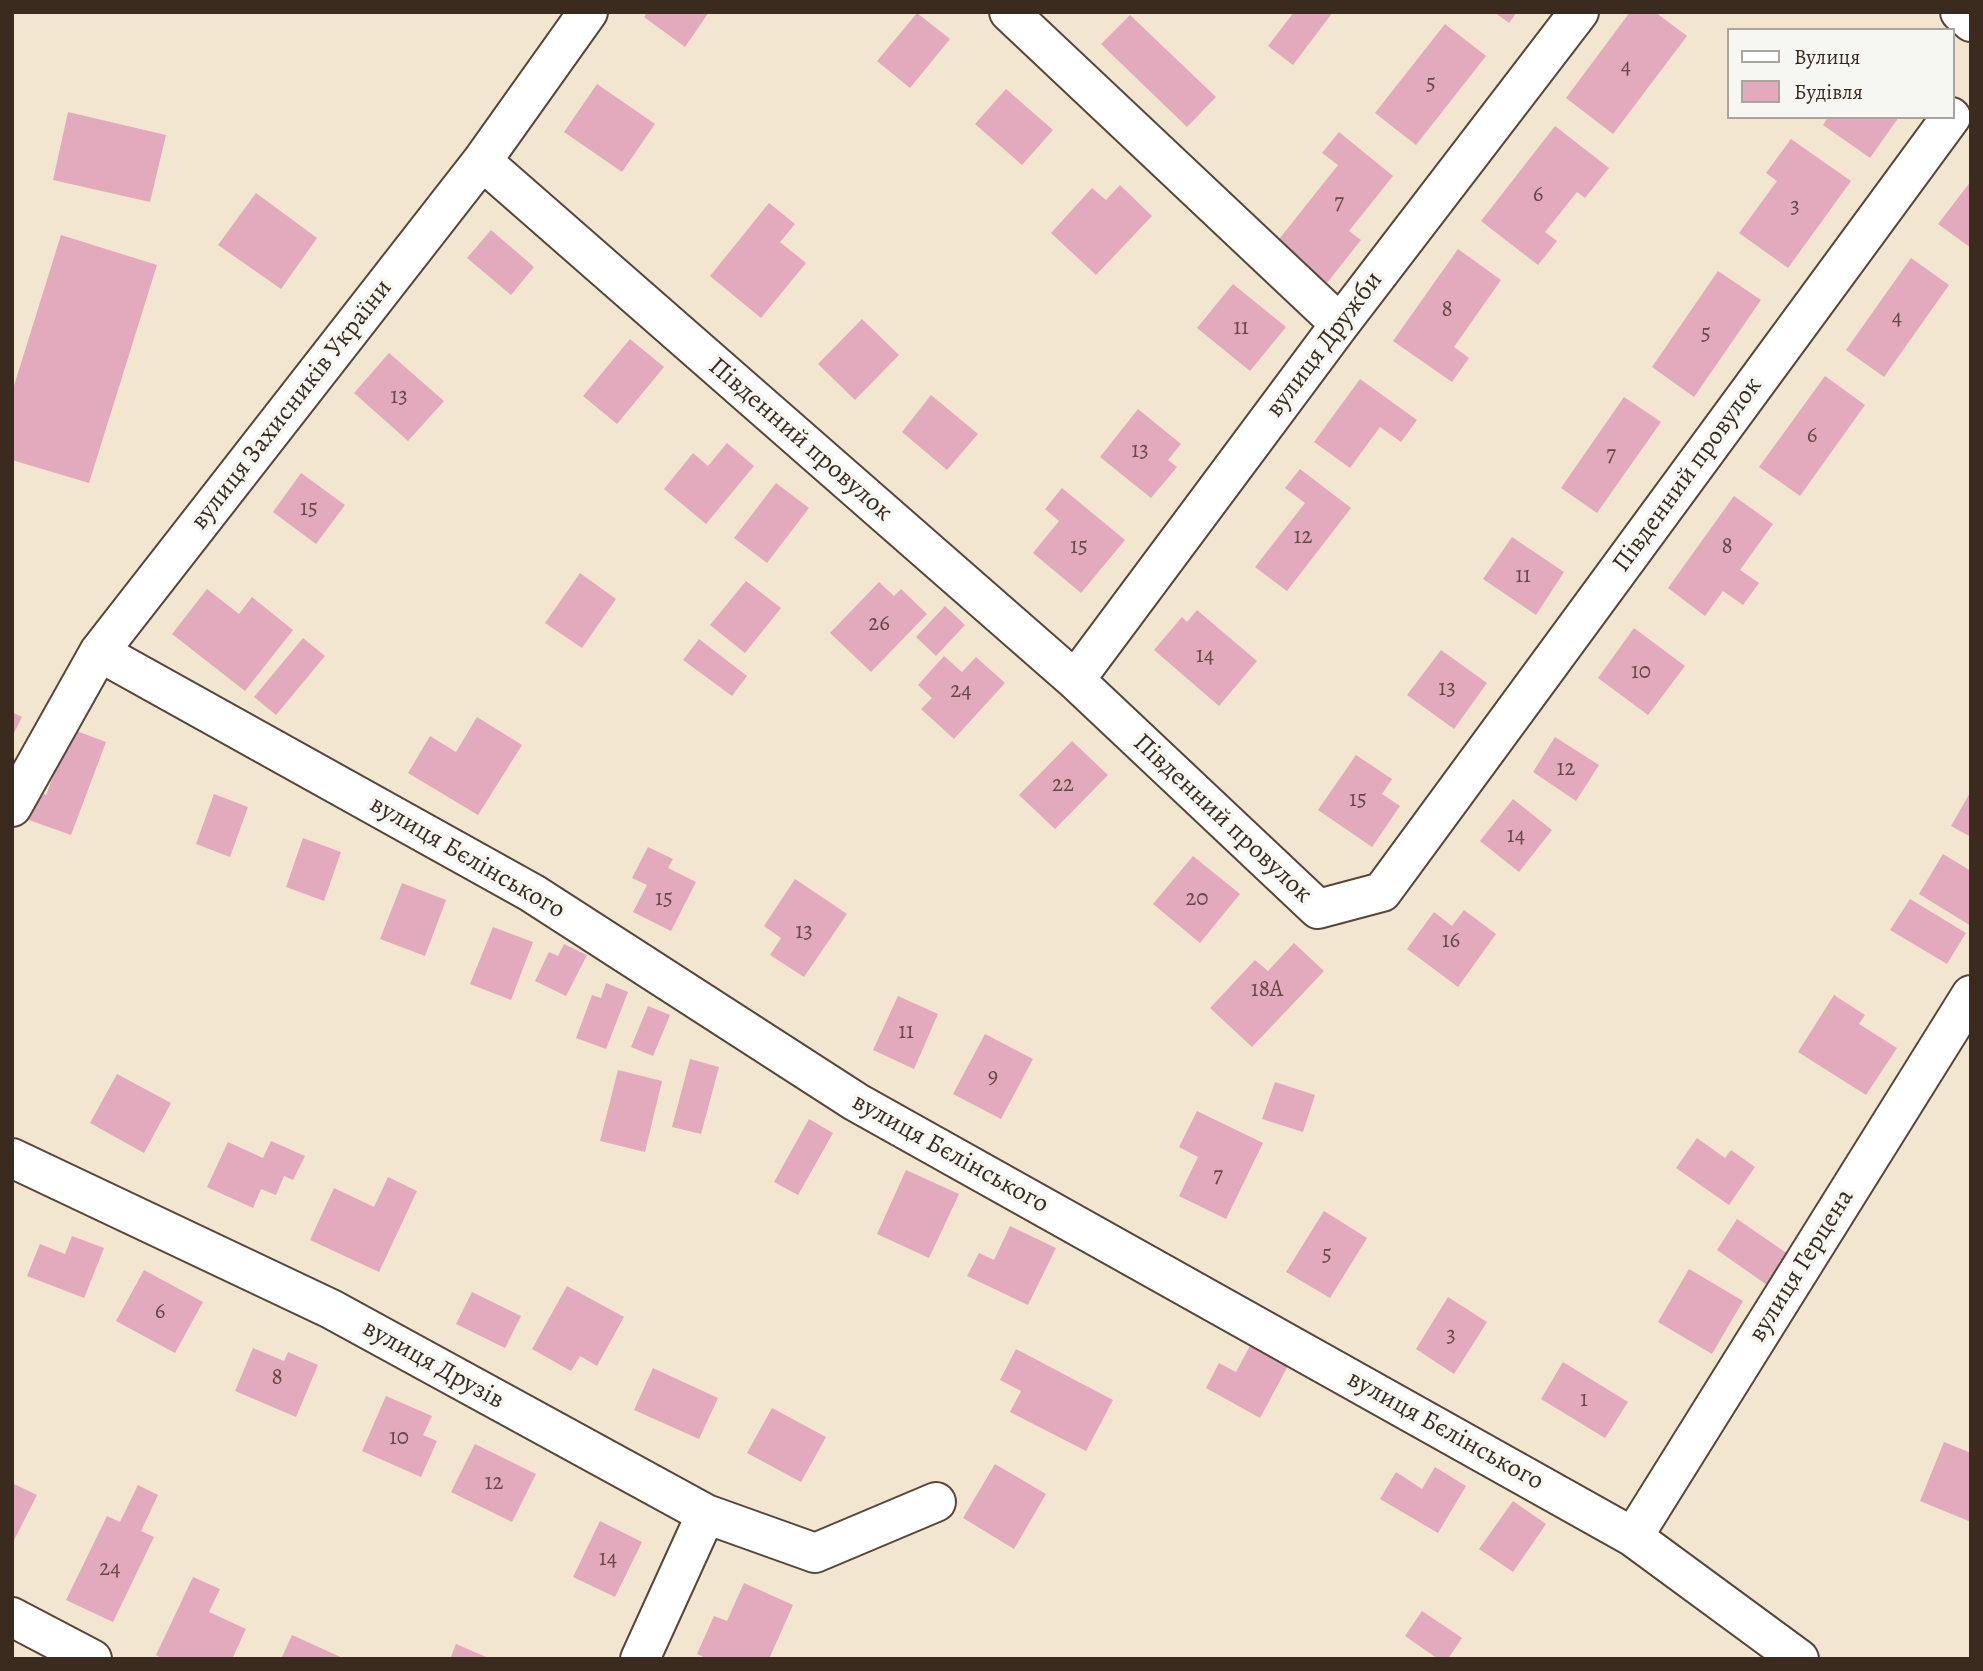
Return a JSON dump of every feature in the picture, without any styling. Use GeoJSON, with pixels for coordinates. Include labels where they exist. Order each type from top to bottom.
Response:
{"type":"FeatureCollection","features":[{"type":"Feature","properties":{"kind":"street","name":"вулиця Захисників України"},"geometry":{"type":"LineString","coordinates":[[12,807],[99,652],[482,161],[588,12]]}},
{"type":"Feature","properties":{"kind":"street"},"geometry":{"type":"LineString","coordinates":[[1009,12],[1340,324]]}},
{"type":"Feature","properties":{"kind":"street","name":"вулиця Дружби"},"geometry":{"type":"LineString","coordinates":[[1075,680],[1340,324],[1579,12]]}},
{"type":"Feature","properties":{"kind":"street"},"geometry":{"type":"LineString","coordinates":[[1960,12],[1971,22]]}},
{"type":"Feature","properties":{"kind":"street","name":"Південний провулок"},"geometry":{"type":"LineString","coordinates":[[1955,112],[1971,90]]}},
{"type":"Feature","properties":{"kind":"street","name":"Південний провулок"},"geometry":{"type":"LineString","coordinates":[[482,161],[1075,680],[1318,909],[1382,892],[1950,119]]}},
{"type":"Feature","properties":{"kind":"street","name":"вулиця Бєлінського"},"geometry":{"type":"LineString","coordinates":[[99,652],[532,893],[856,1102],[1633,1537],[1799,1659]]}},
{"type":"Feature","properties":{"kind":"street","name":"вулиця Герцена"},"geometry":{"type":"LineString","coordinates":[[1633,1537],[1971,995]]}},
{"type":"Feature","properties":{"kind":"street","name":"вулиця Друзів"},"geometry":{"type":"LineString","coordinates":[[12,1158],[331,1310],[706,1514],[815,1553],[936,1502]]}},
{"type":"Feature","properties":{"kind":"street"},"geometry":{"type":"LineString","coordinates":[[640,1659],[706,1514]]}},
{"type":"Feature","properties":{"kind":"street"},"geometry":{"type":"LineString","coordinates":[[12,1617],[92,1659]]}},
{"type":"Feature","properties":{"kind":"building"},"geometry":{"type":"Polygon","coordinates":[[[647,12],[709,12],[685,47],[644,17],[647,12]]]}},
{"type":"Feature","properties":{"kind":"building"},"geometry":{"type":"Polygon","coordinates":[[[1294,12],[1333,12],[1293,65],[1268,46],[1294,12]]]}},
{"type":"Feature","properties":{"kind":"building"},"geometry":{"type":"Polygon","coordinates":[[[1494,12],[1517,12],[1509,23],[1494,12]]]}},
{"type":"Feature","properties":{"kind":"building"},"geometry":{"type":"Polygon","coordinates":[[[1630,12],[1655,12],[1687,36],[1613,134],[1566,98],[1630,12]]]}},
{"type":"Feature","properties":{"kind":"building"},"geometry":{"type":"Polygon","coordinates":[[[917,13],[950,39],[910,88],[877,61],[917,13]]]}},
{"type":"Feature","properties":{"kind":"building"},"geometry":{"type":"Polygon","coordinates":[[[1130,15],[1216,97],[1187,127],[1101,44],[1130,15]]]}},
{"type":"Feature","properties":{"kind":"building"},"geometry":{"type":"Polygon","coordinates":[[[1445,24],[1486,56],[1416,145],[1375,113],[1445,24]]]}},
{"type":"Feature","properties":{"kind":"building"},"geometry":{"type":"Polygon","coordinates":[[[597,84],[655,124],[622,172],[564,132],[597,84]]]}},
{"type":"Feature","properties":{"kind":"building"},"geometry":{"type":"Polygon","coordinates":[[[1006,89],[1053,130],[1022,165],[975,124],[1006,89]]]}},
{"type":"Feature","properties":{"kind":"building"},"geometry":{"type":"Polygon","coordinates":[[[68,112],[166,135],[150,202],[53,180],[68,112]]]}},
{"type":"Feature","properties":{"kind":"building"},"geometry":{"type":"Polygon","coordinates":[[[1827,119],[1898,119],[1870,158],[1823,125],[1827,119]]]}},
{"type":"Feature","properties":{"kind":"building"},"geometry":{"type":"Polygon","coordinates":[[[1555,126],[1609,168],[1585,198],[1577,192],[1545,232],[1557,241],[1538,265],[1481,221],[1555,126]]]}},
{"type":"Feature","properties":{"kind":"building"},"geometry":{"type":"Polygon","coordinates":[[[1339,132],[1393,176],[1349,231],[1361,240],[1327,283],[1276,243],[1338,165],[1322,153],[1339,132]]]}},
{"type":"Feature","properties":{"kind":"building"},"geometry":{"type":"Polygon","coordinates":[[[1791,139],[1851,181],[1788,268],[1739,233],[1777,181],[1766,173],[1791,139]]]}},
{"type":"Feature","properties":{"kind":"building"},"geometry":{"type":"Polygon","coordinates":[[[1971,181],[1971,248],[1938,224],[1971,181]]]}},
{"type":"Feature","properties":{"kind":"building"},"geometry":{"type":"Polygon","coordinates":[[[1120,185],[1152,216],[1096,275],[1051,233],[1092,188],[1106,200],[1120,185]]]}},
{"type":"Feature","properties":{"kind":"building"},"geometry":{"type":"Polygon","coordinates":[[[256,193],[317,238],[281,289],[218,245],[256,193]]]}},
{"type":"Feature","properties":{"kind":"building"},"geometry":{"type":"Polygon","coordinates":[[[769,203],[795,224],[780,242],[806,263],[761,318],[710,276],[769,203]]]}},
{"type":"Feature","properties":{"kind":"building"},"geometry":{"type":"Polygon","coordinates":[[[491,230],[534,267],[511,295],[467,258],[491,230]]]}},
{"type":"Feature","properties":{"kind":"building"},"geometry":{"type":"Polygon","coordinates":[[[61,235],[157,265],[89,483],[12,460],[12,392],[61,235]]]}},
{"type":"Feature","properties":{"kind":"building"},"geometry":{"type":"Polygon","coordinates":[[[1458,249],[1501,280],[1454,347],[1469,358],[1452,382],[1393,341],[1458,249]]]}},
{"type":"Feature","properties":{"kind":"building"},"geometry":{"type":"Polygon","coordinates":[[[1911,258],[1949,285],[1884,377],[1846,350],[1911,258]]]}},
{"type":"Feature","properties":{"kind":"building"},"geometry":{"type":"Polygon","coordinates":[[[1718,271],[1761,300],[1694,397],[1652,367],[1718,271]]]}},
{"type":"Feature","properties":{"kind":"building"},"geometry":{"type":"Polygon","coordinates":[[[1233,284],[1286,327],[1250,371],[1197,328],[1233,284]]]}},
{"type":"Feature","properties":{"kind":"building"},"geometry":{"type":"Polygon","coordinates":[[[862,319],[899,355],[855,400],[818,364],[862,319]]]}},
{"type":"Feature","properties":{"kind":"building"},"geometry":{"type":"Polygon","coordinates":[[[630,339],[664,367],[617,424],[583,396],[630,339]]]}},
{"type":"Feature","properties":{"kind":"building"},"geometry":{"type":"Polygon","coordinates":[[[389,353],[444,401],[408,441],[354,393],[389,353]]]}},
{"type":"Feature","properties":{"kind":"building"},"geometry":{"type":"Polygon","coordinates":[[[1825,376],[1865,405],[1800,496],[1759,467],[1825,376]]]}},
{"type":"Feature","properties":{"kind":"building"},"geometry":{"type":"Polygon","coordinates":[[[1360,379],[1417,420],[1401,442],[1380,427],[1350,468],[1314,442],[1360,379]]]}},
{"type":"Feature","properties":{"kind":"building"},"geometry":{"type":"Polygon","coordinates":[[[931,395],[978,434],[947,470],[902,432],[931,395]]]}},
{"type":"Feature","properties":{"kind":"building"},"geometry":{"type":"Polygon","coordinates":[[[1624,397],[1661,422],[1597,513],[1561,488],[1624,397]]]}},
{"type":"Feature","properties":{"kind":"building"},"geometry":{"type":"Polygon","coordinates":[[[1138,409],[1181,444],[1168,460],[1177,467],[1151,498],[1100,457],[1138,409]]]}},
{"type":"Feature","properties":{"kind":"building"},"geometry":{"type":"Polygon","coordinates":[[[727,443],[754,466],[706,524],[664,489],[693,453],[708,466],[727,443]]]}},
{"type":"Feature","properties":{"kind":"building"},"geometry":{"type":"Polygon","coordinates":[[[1300,469],[1351,508],[1287,591],[1255,567],[1305,503],[1285,488],[1300,469]]]}},
{"type":"Feature","properties":{"kind":"building"},"geometry":{"type":"Polygon","coordinates":[[[301,473],[345,505],[316,544],[273,512],[301,473]]]}},
{"type":"Feature","properties":{"kind":"building"},"geometry":{"type":"Polygon","coordinates":[[[776,483],[809,508],[767,563],[734,538],[776,483]]]}},
{"type":"Feature","properties":{"kind":"building"},"geometry":{"type":"Polygon","coordinates":[[[1062,488],[1125,540],[1081,593],[1033,553],[1059,521],[1045,509],[1062,488]]]}},
{"type":"Feature","properties":{"kind":"building"},"geometry":{"type":"Polygon","coordinates":[[[1734,496],[1773,524],[1740,570],[1759,583],[1743,605],[1723,591],[1705,616],[1668,588],[1734,496]]]}},
{"type":"Feature","properties":{"kind":"building"},"geometry":{"type":"Polygon","coordinates":[[[1512,537],[1564,572],[1536,615],[1483,579],[1512,537]]]}},
{"type":"Feature","properties":{"kind":"building"},"geometry":{"type":"Polygon","coordinates":[[[580,573],[616,599],[582,648],[545,623],[580,573]]]}},
{"type":"Feature","properties":{"kind":"building"},"geometry":{"type":"Polygon","coordinates":[[[746,581],[781,608],[745,653],[710,625],[746,581]]]}},
{"type":"Feature","properties":{"kind":"building"},"geometry":{"type":"Polygon","coordinates":[[[879,582],[894,596],[901,589],[927,614],[871,672],[830,633],[879,582]]]}},
{"type":"Feature","properties":{"kind":"building"},"geometry":{"type":"Polygon","coordinates":[[[207,589],[239,614],[252,597],[293,630],[245,691],[172,634],[207,589]]]}},
{"type":"Feature","properties":{"kind":"building"},"geometry":{"type":"Polygon","coordinates":[[[945,606],[965,625],[936,656],[916,637],[945,606]]]}},
{"type":"Feature","properties":{"kind":"building"},"geometry":{"type":"Polygon","coordinates":[[[1197,610],[1257,661],[1219,706],[1154,650],[1182,617],[1187,622],[1197,610]]]}},
{"type":"Feature","properties":{"kind":"building"},"geometry":{"type":"Polygon","coordinates":[[[1634,628],[1685,666],[1648,715],[1598,678],[1634,628]]]}},
{"type":"Feature","properties":{"kind":"building"},"geometry":{"type":"Polygon","coordinates":[[[303,638],[325,656],[276,715],[254,697],[303,638]]]}},
{"type":"Feature","properties":{"kind":"building"},"geometry":{"type":"Polygon","coordinates":[[[699,639],[747,676],[732,696],[683,660],[699,639]]]}},
{"type":"Feature","properties":{"kind":"building"},"geometry":{"type":"Polygon","coordinates":[[[1441,650],[1487,683],[1454,729],[1407,695],[1441,650]]]}},
{"type":"Feature","properties":{"kind":"building"},"geometry":{"type":"Polygon","coordinates":[[[944,656],[962,672],[976,657],[1005,683],[954,739],[921,709],[932,698],[918,685],[944,656]]]}},
{"type":"Feature","properties":{"kind":"building"},"geometry":{"type":"Polygon","coordinates":[[[12,712],[22,717],[12,737],[12,712]]]}},
{"type":"Feature","properties":{"kind":"building"},"geometry":{"type":"Polygon","coordinates":[[[477,717],[522,745],[478,815],[408,773],[430,736],[456,752],[477,717]]]}},
{"type":"Feature","properties":{"kind":"building"},"geometry":{"type":"Polygon","coordinates":[[[71,729],[106,742],[71,835],[26,819],[37,791],[46,795],[71,729]]]}},
{"type":"Feature","properties":{"kind":"building"},"geometry":{"type":"Polygon","coordinates":[[[1555,737],[1599,765],[1576,801],[1533,772],[1555,737]]]}},
{"type":"Feature","properties":{"kind":"building"},"geometry":{"type":"Polygon","coordinates":[[[1072,741],[1108,775],[1055,829],[1019,795],[1072,741]]]}},
{"type":"Feature","properties":{"kind":"building"},"geometry":{"type":"Polygon","coordinates":[[[1356,755],[1392,779],[1382,794],[1400,806],[1372,847],[1318,810],[1356,755]]]}},
{"type":"Feature","properties":{"kind":"building"},"geometry":{"type":"Polygon","coordinates":[[[1971,791],[1971,837],[1951,826],[1971,791]]]}},
{"type":"Feature","properties":{"kind":"building"},"geometry":{"type":"Polygon","coordinates":[[[214,794],[248,807],[230,857],[196,844],[214,794]]]}},
{"type":"Feature","properties":{"kind":"building"},"geometry":{"type":"Polygon","coordinates":[[[1513,799],[1552,830],[1519,872],[1480,841],[1513,799]]]}},
{"type":"Feature","properties":{"kind":"building"},"geometry":{"type":"Polygon","coordinates":[[[303,838],[341,852],[324,901],[286,887],[303,838]]]}},
{"type":"Feature","properties":{"kind":"building"},"geometry":{"type":"Polygon","coordinates":[[[648,847],[673,859],[668,868],[696,882],[671,931],[633,912],[647,885],[632,878],[648,847]]]}},
{"type":"Feature","properties":{"kind":"building"},"geometry":{"type":"Polygon","coordinates":[[[1943,854],[1971,871],[1971,926],[1919,894],[1943,854]]]}},
{"type":"Feature","properties":{"kind":"building"},"geometry":{"type":"Polygon","coordinates":[[[1193,856],[1240,894],[1200,943],[1153,904],[1193,856]]]}},
{"type":"Feature","properties":{"kind":"building"},"geometry":{"type":"Polygon","coordinates":[[[795,879],[847,914],[804,977],[770,955],[781,938],[764,926],[795,879]]]}},
{"type":"Feature","properties":{"kind":"building"},"geometry":{"type":"Polygon","coordinates":[[[402,883],[446,900],[425,956],[380,939],[402,883]]]}},
{"type":"Feature","properties":{"kind":"building"},"geometry":{"type":"Polygon","coordinates":[[[1910,899],[1966,933],[1947,964],[1890,930],[1910,899]]]}},
{"type":"Feature","properties":{"kind":"building"},"geometry":{"type":"Polygon","coordinates":[[[1464,910],[1496,934],[1458,987],[1407,949],[1434,912],[1452,926],[1464,910]]]}},
{"type":"Feature","properties":{"kind":"building"},"geometry":{"type":"Polygon","coordinates":[[[493,927],[533,942],[511,1000],[470,984],[493,927]]]}},
{"type":"Feature","properties":{"kind":"building"},"geometry":{"type":"Polygon","coordinates":[[[1294,943],[1324,971],[1252,1047],[1210,1008],[1255,960],[1268,971],[1294,943]]]}},
{"type":"Feature","properties":{"kind":"building"},"geometry":{"type":"Polygon","coordinates":[[[564,944],[587,955],[566,996],[535,981],[549,952],[558,956],[564,944]]]}},
{"type":"Feature","properties":{"kind":"building"},"geometry":{"type":"Polygon","coordinates":[[[606,983],[628,992],[606,1049],[576,1038],[592,995],[601,998],[606,983]]]}},
{"type":"Feature","properties":{"kind":"building"},"geometry":{"type":"Polygon","coordinates":[[[1834,995],[1865,1015],[1859,1024],[1897,1048],[1866,1095],[1798,1052],[1834,995]]]}},
{"type":"Feature","properties":{"kind":"building"},"geometry":{"type":"Polygon","coordinates":[[[898,996],[938,1014],[914,1069],[873,1050],[898,996]]]}},
{"type":"Feature","properties":{"kind":"building"},"geometry":{"type":"Polygon","coordinates":[[[648,1006],[670,1015],[653,1056],[631,1047],[648,1006]]]}},
{"type":"Feature","properties":{"kind":"building"},"geometry":{"type":"Polygon","coordinates":[[[985,1034],[1033,1059],[1001,1119],[953,1094],[985,1034]]]}},
{"type":"Feature","properties":{"kind":"building"},"geometry":{"type":"Polygon","coordinates":[[[690,1059],[719,1067],[701,1134],[672,1127],[690,1059]]]}},
{"type":"Feature","properties":{"kind":"building"},"geometry":{"type":"Polygon","coordinates":[[[618,1070],[662,1081],[645,1152],[600,1141],[618,1070]]]}},
{"type":"Feature","properties":{"kind":"building"},"geometry":{"type":"Polygon","coordinates":[[[117,1074],[171,1103],[144,1153],[90,1123],[117,1074]]]}},
{"type":"Feature","properties":{"kind":"building"},"geometry":{"type":"Polygon","coordinates":[[[1275,1082],[1315,1095],[1303,1132],[1262,1119],[1275,1082]]]}},
{"type":"Feature","properties":{"kind":"building"},"geometry":{"type":"Polygon","coordinates":[[[1197,1111],[1263,1143],[1226,1219],[1179,1196],[1198,1157],[1179,1147],[1197,1111]]]}},
{"type":"Feature","properties":{"kind":"building"},"geometry":{"type":"Polygon","coordinates":[[[809,1119],[833,1133],[798,1195],[774,1182],[809,1119]]]}},
{"type":"Feature","properties":{"kind":"building"},"geometry":{"type":"Polygon","coordinates":[[[1697,1138],[1725,1158],[1731,1150],[1755,1167],[1729,1205],[1676,1168],[1697,1138]]]}},
{"type":"Feature","properties":{"kind":"building"},"geometry":{"type":"Polygon","coordinates":[[[271,1141],[305,1156],[293,1180],[284,1176],[276,1195],[261,1189],[253,1208],[207,1187],[228,1142],[263,1158],[271,1141]]]}},
{"type":"Feature","properties":{"kind":"building"},"geometry":{"type":"Polygon","coordinates":[[[906,1170],[959,1194],[929,1258],[877,1234],[906,1170]]]}},
{"type":"Feature","properties":{"kind":"building"},"geometry":{"type":"Polygon","coordinates":[[[388,1177],[417,1191],[379,1272],[310,1240],[334,1188],[374,1207],[388,1177]]]}},
{"type":"Feature","properties":{"kind":"building"},"geometry":{"type":"Polygon","coordinates":[[[1324,1211],[1367,1238],[1330,1298],[1286,1272],[1324,1211]]]}},
{"type":"Feature","properties":{"kind":"building"},"geometry":{"type":"Polygon","coordinates":[[[1737,1219],[1788,1254],[1767,1285],[1717,1250],[1737,1219]]]}},
{"type":"Feature","properties":{"kind":"building"},"geometry":{"type":"Polygon","coordinates":[[[1010,1226],[1056,1248],[1028,1305],[967,1276],[979,1253],[994,1260],[1010,1226]]]}},
{"type":"Feature","properties":{"kind":"building"},"geometry":{"type":"Polygon","coordinates":[[[72,1236],[104,1248],[84,1298],[27,1276],[40,1244],[65,1254],[72,1236]]]}},
{"type":"Feature","properties":{"kind":"building"},"geometry":{"type":"Polygon","coordinates":[[[1689,1269],[1743,1301],[1712,1354],[1658,1322],[1689,1269]]]}},
{"type":"Feature","properties":{"kind":"building"},"geometry":{"type":"Polygon","coordinates":[[[144,1270],[203,1302],[175,1353],[116,1321],[144,1270]]]}},
{"type":"Feature","properties":{"kind":"building"},"geometry":{"type":"Polygon","coordinates":[[[567,1286],[624,1317],[597,1366],[580,1356],[571,1371],[532,1349],[567,1286]]]}},
{"type":"Feature","properties":{"kind":"building"},"geometry":{"type":"Polygon","coordinates":[[[472,1292],[521,1316],[505,1348],[456,1324],[472,1292]]]}},
{"type":"Feature","properties":{"kind":"building"},"geometry":{"type":"Polygon","coordinates":[[[1448,1297],[1487,1322],[1454,1374],[1416,1349],[1448,1297]]]}},
{"type":"Feature","properties":{"kind":"building"},"geometry":{"type":"Polygon","coordinates":[[[1252,1342],[1290,1362],[1260,1418],[1206,1388],[1219,1363],[1236,1372],[1252,1342]]]}},
{"type":"Feature","properties":{"kind":"building"},"geometry":{"type":"Polygon","coordinates":[[[253,1348],[284,1361],[288,1352],[318,1365],[296,1417],[235,1391],[253,1348]]]}},
{"type":"Feature","properties":{"kind":"building"},"geometry":{"type":"Polygon","coordinates":[[[1016,1349],[1113,1400],[1086,1451],[1010,1412],[1021,1391],[1000,1380],[1016,1349]]]}},
{"type":"Feature","properties":{"kind":"building"},"geometry":{"type":"Polygon","coordinates":[[[1563,1362],[1628,1402],[1605,1438],[1541,1399],[1563,1362]]]}},
{"type":"Feature","properties":{"kind":"building"},"geometry":{"type":"Polygon","coordinates":[[[653,1368],[718,1398],[699,1439],[634,1410],[653,1368]]]}},
{"type":"Feature","properties":{"kind":"building"},"geometry":{"type":"Polygon","coordinates":[[[386,1396],[432,1416],[423,1435],[437,1441],[421,1477],[362,1451],[386,1396]]]}},
{"type":"Feature","properties":{"kind":"building"},"geometry":{"type":"Polygon","coordinates":[[[772,1408],[826,1437],[801,1482],[747,1453],[772,1408]]]}},
{"type":"Feature","properties":{"kind":"building"},"geometry":{"type":"Polygon","coordinates":[[[1944,1442],[1971,1453],[1971,1522],[1920,1501],[1944,1442]]]}},
{"type":"Feature","properties":{"kind":"building"},"geometry":{"type":"Polygon","coordinates":[[[475,1444],[536,1474],[512,1522],[451,1492],[475,1444]]]}},
{"type":"Feature","properties":{"kind":"building"},"geometry":{"type":"Polygon","coordinates":[[[995,1464],[1046,1494],[1014,1549],[963,1518],[995,1464]]]}},
{"type":"Feature","properties":{"kind":"building"},"geometry":{"type":"Polygon","coordinates":[[[1435,1467],[1466,1486],[1438,1533],[1380,1499],[1396,1472],[1422,1489],[1435,1467]]]}},
{"type":"Feature","properties":{"kind":"building"},"geometry":{"type":"Polygon","coordinates":[[[12,1483],[37,1495],[12,1544],[12,1483]]]}},
{"type":"Feature","properties":{"kind":"building"},"geometry":{"type":"Polygon","coordinates":[[[138,1485],[158,1495],[141,1531],[154,1537],[113,1622],[66,1600],[107,1516],[120,1522],[138,1485]]]}},
{"type":"Feature","properties":{"kind":"building"},"geometry":{"type":"Polygon","coordinates":[[[1513,1501],[1546,1524],[1513,1572],[1479,1549],[1513,1501]]]}},
{"type":"Feature","properties":{"kind":"building"},"geometry":{"type":"Polygon","coordinates":[[[600,1521],[642,1542],[615,1597],[573,1577],[600,1521]]]}},
{"type":"Feature","properties":{"kind":"building"},"geometry":{"type":"Polygon","coordinates":[[[193,1577],[220,1589],[209,1612],[246,1629],[232,1659],[163,1659],[156,1655],[193,1577]]]}},
{"type":"Feature","properties":{"kind":"building"},"geometry":{"type":"Polygon","coordinates":[[[744,1583],[793,1605],[769,1659],[708,1659],[697,1654],[714,1616],[727,1621],[744,1583]]]}},
{"type":"Feature","properties":{"kind":"building"},"geometry":{"type":"Polygon","coordinates":[[[1422,1611],[1462,1638],[1448,1659],[1438,1659],[1405,1636],[1422,1611]]]}},
{"type":"Feature","properties":{"kind":"building"},"geometry":{"type":"Polygon","coordinates":[[[292,1635],[345,1659],[281,1659],[292,1635]]]}},
{"type":"Feature","properties":{"kind":"building"},"geometry":{"type":"Polygon","coordinates":[[[456,1644],[491,1659],[450,1659],[456,1644]]]}}]}
